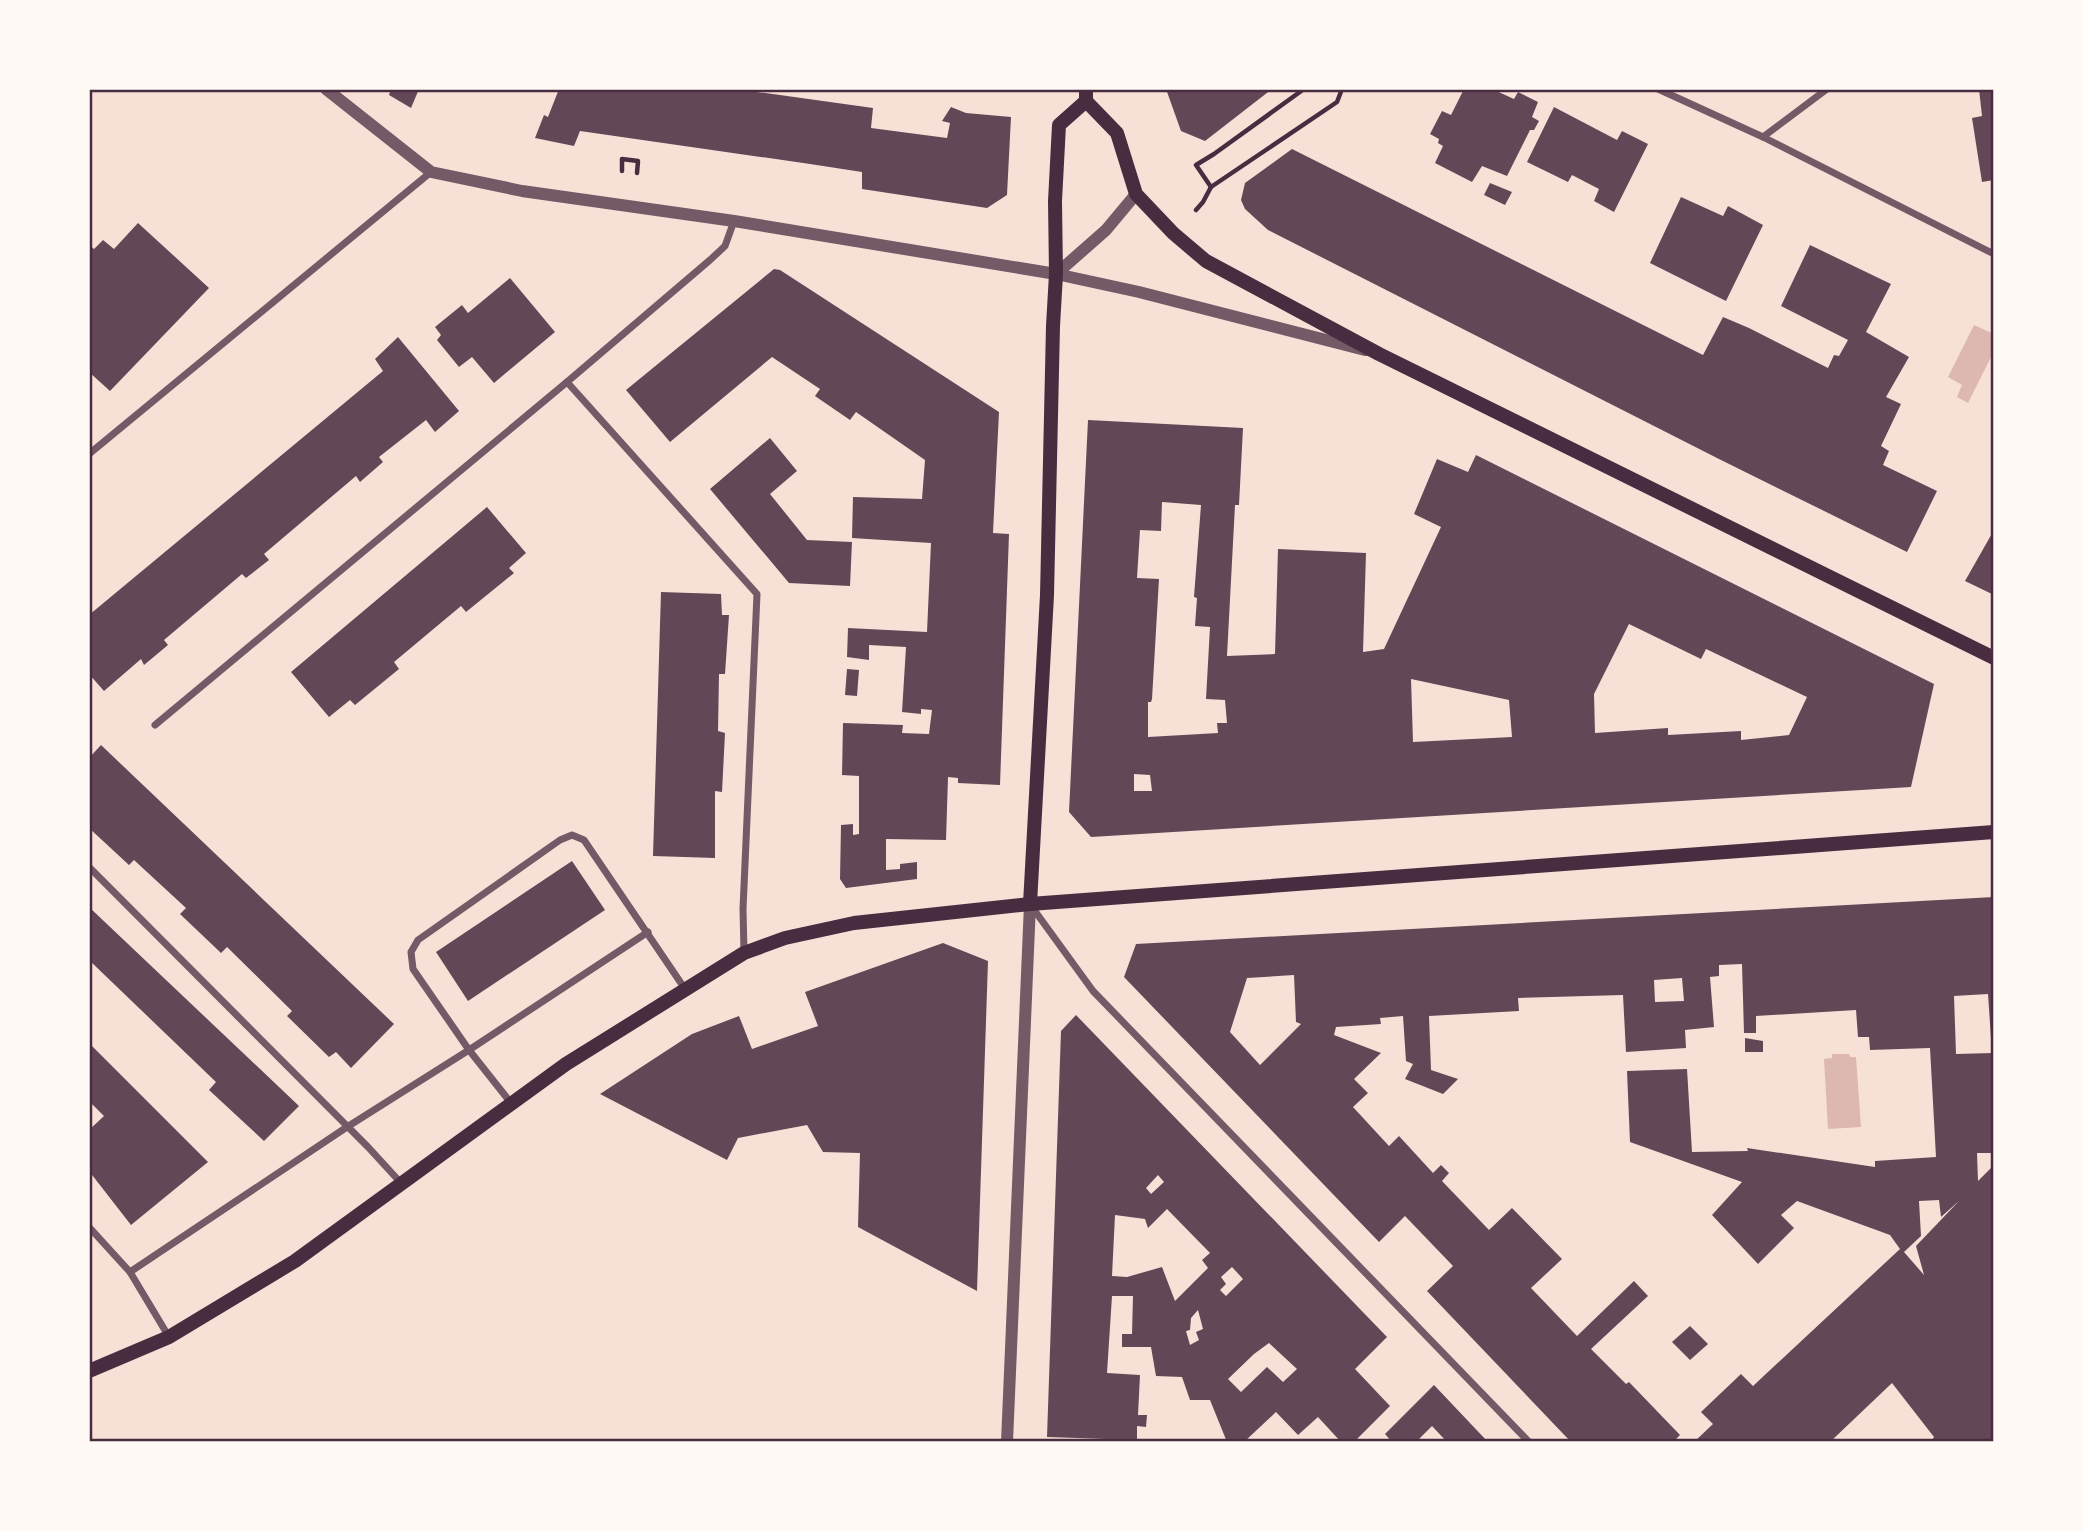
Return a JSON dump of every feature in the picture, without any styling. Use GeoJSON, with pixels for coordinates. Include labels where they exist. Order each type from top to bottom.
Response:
{"type":"FeatureCollection","features":[{"type":"Feature","properties":{"kind":"main road"},"geometry":{"type":"LineString","coordinates":[[1030,904],[1047,595],[1059,124],[1086,95],[1117,133],[1136,194],[1173,233],[1206,261],[1379,354],[1994,658]]}},
{"type":"Feature","properties":{"kind":"main road"},"geometry":{"type":"LineString","coordinates":[[89,1371],[169,1337],[295,1261],[566,1064],[744,953],[785,938],[855,923],[1030,904],[1994,832]]}},
{"type":"Feature","properties":{"kind":"street"},"geometry":{"type":"LineString","coordinates":[[326,89],[431,172],[522,191],[734,221],[1056,274],[1139,292],[1379,354]]}},
{"type":"Feature","properties":{"kind":"street"},"geometry":{"type":"LineString","coordinates":[[1658,89],[1763,138],[1994,254]]}},
{"type":"Feature","properties":{"kind":"street"},"geometry":{"type":"LineString","coordinates":[[1763,138],[1827,89]]}},
{"type":"Feature","properties":{"kind":"street"},"geometry":{"type":"LineString","coordinates":[[89,454],[431,172]]}},
{"type":"Feature","properties":{"kind":"street"},"geometry":{"type":"LineString","coordinates":[[1056,274],[1106,230],[1136,194]]}},
{"type":"Feature","properties":{"kind":"street"},"geometry":{"type":"LineString","coordinates":[[155,726],[567,382],[725,246],[734,221]]}},
{"type":"Feature","properties":{"kind":"street"},"geometry":{"type":"LineString","coordinates":[[567,382],[757,594],[743,909],[744,953]]}},
{"type":"Feature","properties":{"kind":"street"},"geometry":{"type":"LineString","coordinates":[[512,1103],[469,1050],[414,969],[411,953],[418,940],[560,840],[572,835],[584,840],[685,989]]}},
{"type":"Feature","properties":{"kind":"street"},"geometry":{"type":"LineString","coordinates":[[89,867],[401,1183]]}},
{"type":"Feature","properties":{"kind":"street"},"geometry":{"type":"LineString","coordinates":[[1007,1442],[1030,904]]}},
{"type":"Feature","properties":{"kind":"street"},"geometry":{"type":"LineString","coordinates":[[1030,904],[1093,991],[1529,1442]]}},
{"type":"Feature","properties":{"kind":"street"},"geometry":{"type":"LineString","coordinates":[[130,1272],[347,1127],[648,932]]}},
{"type":"Feature","properties":{"kind":"street"},"geometry":{"type":"LineString","coordinates":[[89,1227],[130,1272],[169,1337]]}},
{"type":"Feature","properties":{"kind":"path"},"geometry":{"type":"LineString","coordinates":[[1211,187],[1196,165],[1304,89]]}},
{"type":"Feature","properties":{"kind":"path"},"geometry":{"type":"LineString","coordinates":[[1173,233],[1203,202],[1211,187],[1337,102],[1342,89]]}},
{"type":"Feature","properties":{"kind":"shaded area"},"geometry":{"type":"Polygon","coordinates":[[[1974,325],[1994,334],[1994,351],[1968,403],[1957,397],[1962,385],[1948,377],[1974,325]]]}},
{"type":"Feature","properties":{"kind":"shaded area"},"geometry":{"type":"Polygon","coordinates":[[[1832,1054],[1849,1054],[1850,1057],[1856,1057],[1861,1127],[1828,1129],[1824,1059],[1832,1058],[1832,1054]]]}},
{"type":"Feature","properties":{"kind":"building"},"geometry":{"type":"Polygon","coordinates":[[[391,89],[419,89],[411,108],[389,95],[391,89]]]}},
{"type":"Feature","properties":{"kind":"building"},"geometry":{"type":"Polygon","coordinates":[[[559,89],[736,89],[873,108],[871,128],[947,138],[950,123],[942,121],[951,107],[966,113],[1011,117],[1007,195],[987,208],[862,189],[862,172],[580,131],[574,146],[535,138],[544,115],[548,117],[559,89]]]}},
{"type":"Feature","properties":{"kind":"building"},"geometry":{"type":"Polygon","coordinates":[[[1166,89],[1272,89],[1205,141],[1181,131],[1166,89]]]}},
{"type":"Feature","properties":{"kind":"building"},"geometry":{"type":"Polygon","coordinates":[[[1464,89],[1492,89],[1514,99],[1518,92],[1538,102],[1532,117],[1539,121],[1534,130],[1530,130],[1507,176],[1482,166],[1472,182],[1435,163],[1443,146],[1438,143],[1439,139],[1430,134],[1442,111],[1451,115],[1464,89]]]}},
{"type":"Feature","properties":{"kind":"building"},"geometry":{"type":"Polygon","coordinates":[[[1979,89],[1994,89],[1994,180],[1982,182],[1972,118],[1982,116],[1979,89]]]}},
{"type":"Feature","properties":{"kind":"building"},"geometry":{"type":"Polygon","coordinates":[[[1554,107],[1617,140],[1622,131],[1648,144],[1614,212],[1594,201],[1599,189],[1572,175],[1568,182],[1527,162],[1554,107]]]}},
{"type":"Feature","properties":{"kind":"building"},"geometry":{"type":"Polygon","coordinates":[[[1292,149],[1703,355],[1723,317],[1828,368],[1834,355],[1839,356],[1848,340],[1781,306],[1810,245],[1891,284],[1866,332],[1909,357],[1886,397],[1901,404],[1881,446],[1889,451],[1883,465],[1937,491],[1907,552],[1268,230],[1245,209],[1241,200],[1245,183],[1292,149]]]}},
{"type":"Feature","properties":{"kind":"building"},"geometry":{"type":"Polygon","coordinates":[[[1490,183],[1512,192],[1505,205],[1484,195],[1490,183]]]}},
{"type":"Feature","properties":{"kind":"building"},"geometry":{"type":"Polygon","coordinates":[[[1681,197],[1723,216],[1728,206],[1763,225],[1726,301],[1650,263],[1681,197]]]}},
{"type":"Feature","properties":{"kind":"building"},"geometry":{"type":"Polygon","coordinates":[[[138,223],[209,288],[110,391],[89,372],[89,245],[94,249],[103,240],[114,249],[138,223]]]}},
{"type":"Feature","properties":{"kind":"building"},"geometry":{"type":"Polygon","coordinates":[[[774,269],[780,270],[999,412],[993,533],[1009,534],[1000,785],[958,783],[958,778],[948,777],[946,840],[886,839],[886,870],[900,869],[900,864],[917,862],[917,879],[846,888],[840,879],[841,825],[853,824],[853,835],[859,834],[859,776],[842,775],[843,723],[903,725],[902,733],[929,734],[932,710],[921,709],[921,714],[902,712],[906,647],[869,645],[869,660],[847,657],[848,628],[927,632],[931,543],[852,538],[853,497],[922,499],[925,460],[856,412],[850,420],[815,396],[820,389],[772,357],[670,442],[626,390],[774,269]]]}},
{"type":"Feature","properties":{"kind":"building"},"geometry":{"type":"Polygon","coordinates":[[[510,278],[555,332],[494,383],[472,357],[459,367],[437,340],[441,335],[435,327],[462,305],[468,313],[510,278]]]}},
{"type":"Feature","properties":{"kind":"building"},"geometry":{"type":"Polygon","coordinates":[[[398,337],[459,411],[435,432],[426,420],[379,457],[383,462],[360,482],[356,476],[264,554],[269,560],[246,578],[242,574],[164,640],[168,645],[144,665],[141,659],[104,691],[89,674],[89,615],[383,371],[375,359],[398,337]]]}},
{"type":"Feature","properties":{"kind":"building"},"geometry":{"type":"Polygon","coordinates":[[[1088,420],[1243,428],[1239,505],[1235,505],[1227,656],[1275,654],[1278,549],[1366,553],[1363,652],[1384,649],[1441,527],[1414,514],[1437,459],[1468,472],[1476,455],[1934,684],[1911,787],[1091,837],[1069,812],[1088,420]],[[1162,502],[1161,531],[1140,530],[1137,578],[1159,579],[1152,699],[1148,702],[1148,737],[1218,733],[1217,723],[1227,723],[1225,700],[1206,699],[1210,627],[1195,626],[1197,598],[1194,597],[1201,505],[1162,502]],[[1629,624],[1594,694],[1595,733],[1668,728],[1668,735],[1741,731],[1741,740],[1789,735],[1807,697],[1706,649],[1701,659],[1629,624]],[[1411,679],[1413,742],[1512,737],[1509,700],[1411,679]],[[1134,774],[1134,791],[1152,791],[1150,775],[1134,774]]]}},
{"type":"Feature","properties":{"kind":"building"},"geometry":{"type":"Polygon","coordinates":[[[770,438],[797,471],[770,494],[807,540],[852,542],[850,586],[789,583],[710,489],[770,438]]]}},
{"type":"Feature","properties":{"kind":"building"},"geometry":{"type":"Polygon","coordinates":[[[487,507],[526,553],[509,568],[514,573],[466,612],[461,606],[394,662],[399,669],[355,705],[350,700],[329,717],[291,672],[487,507]]]}},
{"type":"Feature","properties":{"kind":"building"},"geometry":{"type":"Polygon","coordinates":[[[1994,530],[1994,595],[1965,581],[1994,530]]]}},
{"type":"Feature","properties":{"kind":"building"},"geometry":{"type":"Polygon","coordinates":[[[661,592],[721,594],[722,615],[729,615],[725,674],[719,674],[718,731],[725,733],[722,792],[715,791],[715,858],[653,856],[661,592]]]}},
{"type":"Feature","properties":{"kind":"building"},"geometry":{"type":"Polygon","coordinates":[[[847,669],[859,670],[857,696],[845,695],[847,669]]]}},
{"type":"Feature","properties":{"kind":"building"},"geometry":{"type":"Polygon","coordinates":[[[101,745],[394,1024],[351,1068],[336,1052],[329,1057],[287,1016],[292,1011],[227,947],[221,953],[180,914],[186,908],[134,860],[129,865],[89,828],[92,820],[89,817],[89,758],[101,745]]]}},
{"type":"Feature","properties":{"kind":"building"},"geometry":{"type":"Polygon","coordinates":[[[572,861],[605,910],[468,1001],[436,952],[572,861]]]}},
{"type":"Feature","properties":{"kind":"building"},"geometry":{"type":"Polygon","coordinates":[[[1994,897],[1994,1153],[1977,1153],[1978,1181],[1994,1165],[1994,1442],[1931,1442],[1934,1437],[1892,1383],[1830,1442],[1694,1442],[1713,1424],[1701,1412],[1741,1374],[1753,1386],[1900,1249],[1890,1235],[1797,1201],[1781,1215],[1794,1228],[1758,1264],[1712,1215],[1742,1182],[1630,1142],[1627,1071],[1687,1069],[1692,1152],[1748,1151],[1747,1148],[1875,1167],[1875,1161],[1936,1157],[1930,1048],[1870,1050],[1869,1037],[1858,1037],[1856,1010],[1756,1016],[1756,1033],[1744,1033],[1742,964],[1719,965],[1719,976],[1710,977],[1714,1027],[1685,1030],[1686,1048],[1626,1052],[1623,995],[1518,998],[1519,1011],[1429,1016],[1431,1070],[1458,1079],[1443,1094],[1405,1079],[1413,1064],[1406,1061],[1403,1016],[1380,1018],[1381,1024],[1336,1027],[1334,1035],[1381,1053],[1354,1079],[1368,1093],[1353,1107],[1389,1146],[1399,1136],[1433,1173],[1441,1165],[1449,1173],[1442,1181],[1489,1230],[1512,1208],[1562,1259],[1531,1288],[1577,1336],[1634,1281],[1648,1296],[1591,1349],[1626,1384],[1629,1382],[1680,1435],[1673,1442],[1571,1442],[1427,1291],[1453,1266],[1405,1216],[1379,1242],[1124,977],[1136,944],[1994,897]],[[1294,975],[1247,978],[1230,1032],[1260,1065],[1301,1024],[1296,1022],[1294,975]],[[1682,978],[1654,980],[1655,1002],[1684,1001],[1682,978]],[[1988,994],[1954,996],[1956,1054],[1992,1053],[1988,994]],[[1939,1200],[1919,1201],[1921,1236],[1904,1252],[1924,1275],[1916,1246],[1959,1201],[1941,1217],[1939,1200]]]}},
{"type":"Feature","properties":{"kind":"building"},"geometry":{"type":"Polygon","coordinates":[[[89,907],[299,1106],[264,1141],[209,1090],[216,1082],[89,960],[89,907]]]}},
{"type":"Feature","properties":{"kind":"building"},"geometry":{"type":"Polygon","coordinates":[[[943,943],[988,961],[977,1291],[858,1227],[860,1153],[823,1152],[807,1125],[738,1138],[727,1160],[600,1094],[692,1034],[739,1016],[752,1049],[818,1026],[805,992],[943,943]]]}},
{"type":"Feature","properties":{"kind":"building"},"geometry":{"type":"Polygon","coordinates":[[[1076,1015],[1387,1337],[1355,1369],[1390,1406],[1354,1442],[1341,1442],[1318,1417],[1298,1435],[1276,1412],[1244,1442],[1227,1442],[1210,1400],[1190,1400],[1182,1377],[1156,1376],[1151,1347],[1122,1347],[1122,1334],[1132,1334],[1133,1296],[1112,1296],[1107,1373],[1140,1375],[1138,1415],[1147,1415],[1146,1427],[1137,1426],[1137,1440],[1047,1437],[1061,1031],[1076,1015]],[[1158,1175],[1146,1188],[1151,1194],[1164,1182],[1158,1175]],[[1167,1209],[1148,1228],[1145,1219],[1115,1215],[1112,1276],[1127,1277],[1162,1267],[1175,1301],[1208,1268],[1202,1260],[1210,1253],[1167,1209]],[[1232,1267],[1221,1277],[1226,1284],[1220,1290],[1226,1296],[1243,1279],[1232,1267]],[[1198,1310],[1191,1318],[1190,1330],[1186,1331],[1190,1345],[1199,1340],[1196,1332],[1203,1329],[1198,1310]],[[1269,1343],[1228,1379],[1241,1392],[1267,1367],[1283,1382],[1297,1369],[1269,1343]]]}},
{"type":"Feature","properties":{"kind":"building"},"geometry":{"type":"Polygon","coordinates":[[[1745,1038],[1763,1041],[1763,1052],[1745,1052],[1745,1038]]]}},
{"type":"Feature","properties":{"kind":"building"},"geometry":{"type":"Polygon","coordinates":[[[91,1045],[208,1162],[131,1225],[89,1171],[89,1130],[104,1116],[89,1101],[91,1045]]]}},
{"type":"Feature","properties":{"kind":"building"},"geometry":{"type":"Polygon","coordinates":[[[1690,1326],[1708,1344],[1690,1360],[1672,1342],[1690,1326]]]}},
{"type":"Feature","properties":{"kind":"building"},"geometry":{"type":"Polygon","coordinates":[[[1434,1385],[1488,1442],[1447,1442],[1432,1426],[1416,1442],[1392,1442],[1385,1434],[1434,1385]]]}}]}
